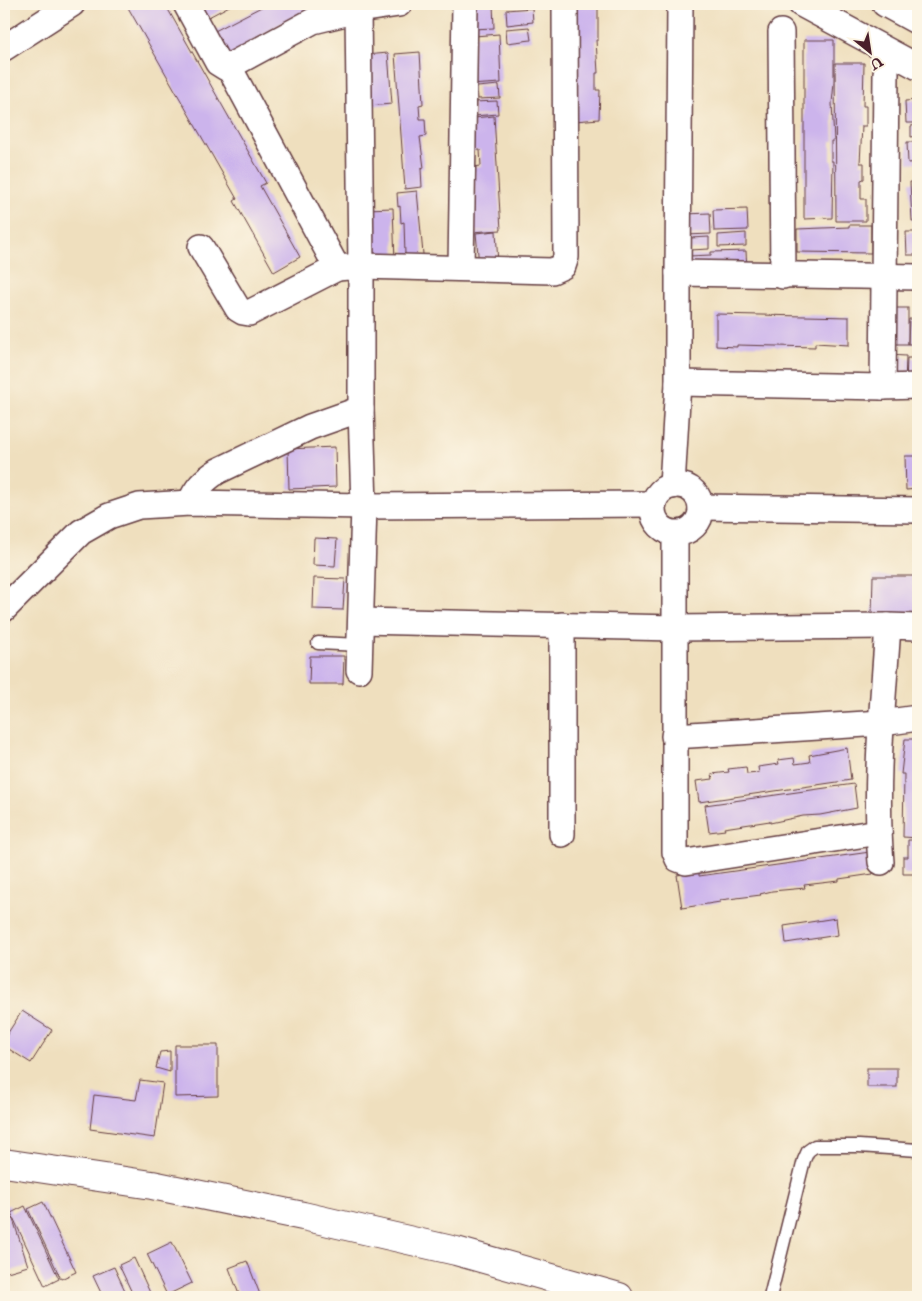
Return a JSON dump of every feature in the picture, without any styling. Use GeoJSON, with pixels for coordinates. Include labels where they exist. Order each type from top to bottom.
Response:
{"type":"FeatureCollection","features":[{"type":"Feature","properties":{"kind":"main road"},"geometry":{"type":"LineString","coordinates":[[4,1162],[152,1185],[303,1216],[456,1251],[619,1297]]}},
{"type":"Feature","properties":{"kind":"street"},"geometry":{"type":"LineString","coordinates":[[4,48],[72,4]]}},
{"type":"Feature","properties":{"kind":"street"},"geometry":{"type":"LineString","coordinates":[[186,4],[218,63],[226,68],[313,21],[358,10],[398,4]]}},
{"type":"Feature","properties":{"kind":"street"},"geometry":{"type":"LineString","coordinates":[[461,268],[465,4]]}},
{"type":"Feature","properties":{"kind":"street"},"geometry":{"type":"LineString","coordinates":[[201,248],[238,309],[249,313],[337,268],[361,266],[552,271],[563,266],[566,257],[565,4]]}},
{"type":"Feature","properties":{"kind":"street"},"geometry":{"type":"LineString","coordinates":[[672,486],[678,383],[680,4]]}},
{"type":"Feature","properties":{"kind":"street"},"geometry":{"type":"LineString","coordinates":[[801,4],[918,67]]}},
{"type":"Feature","properties":{"kind":"street"},"geometry":{"type":"LineString","coordinates":[[885,4],[918,22]]}},
{"type":"Feature","properties":{"kind":"street"},"geometry":{"type":"LineString","coordinates":[[358,10],[361,266],[360,409],[364,506],[359,670]]}},
{"type":"Feature","properties":{"kind":"street"},"geometry":{"type":"LineString","coordinates":[[781,32],[783,276]]}},
{"type":"Feature","properties":{"kind":"street"},"geometry":{"type":"LineString","coordinates":[[229,67],[337,268]]}},
{"type":"Feature","properties":{"kind":"street"},"geometry":{"type":"LineString","coordinates":[[883,386],[886,73]]}},
{"type":"Feature","properties":{"kind":"street"},"geometry":{"type":"LineString","coordinates":[[678,273],[918,277]]}},
{"type":"Feature","properties":{"kind":"street"},"geometry":{"type":"LineString","coordinates":[[678,383],[918,386]]}},
{"type":"Feature","properties":{"kind":"street"},"geometry":{"type":"LineString","coordinates":[[190,503],[194,491],[205,479],[218,471],[310,427],[360,409]]}},
{"type":"Feature","properties":{"kind":"street"},"geometry":{"type":"LineString","coordinates":[[678,485],[687,487],[699,498],[702,507],[701,515],[692,529],[684,533],[675,534],[667,532],[660,527],[652,512],[653,504],[656,496],[662,490],[678,485]]}},
{"type":"Feature","properties":{"kind":"street"},"geometry":{"type":"LineString","coordinates":[[4,609],[81,532],[109,516],[139,506],[190,503],[364,506],[653,504]]}},
{"type":"Feature","properties":{"kind":"street"},"geometry":{"type":"LineString","coordinates":[[702,507],[918,510]]}},
{"type":"Feature","properties":{"kind":"street"},"geometry":{"type":"LineString","coordinates":[[675,534],[675,852],[678,859],[686,862],[879,832]]}},
{"type":"Feature","properties":{"kind":"street"},"geometry":{"type":"LineString","coordinates":[[361,633],[562,625],[675,628],[918,627]]}},
{"type":"Feature","properties":{"kind":"street"},"geometry":{"type":"LineString","coordinates":[[562,625],[562,834]]}},
{"type":"Feature","properties":{"kind":"street"},"geometry":{"type":"LineString","coordinates":[[881,862],[879,832],[882,723],[888,626]]}},
{"type":"Feature","properties":{"kind":"street"},"geometry":{"type":"LineString","coordinates":[[674,736],[882,723],[918,718]]}},
{"type":"Feature","properties":{"kind":"lane"},"geometry":{"type":"LineString","coordinates":[[318,643],[361,633]]}},
{"type":"Feature","properties":{"kind":"lane"},"geometry":{"type":"LineString","coordinates":[[770,1297],[804,1160],[808,1151],[815,1146],[859,1146],[918,1150]]}},
{"type":"Feature","properties":{"kind":"building"},"geometry":{"type":"Polygon","coordinates":[[[126,4],[165,4],[266,183],[260,186],[300,257],[274,272],[234,201],[237,199],[126,4]]]}},
{"type":"Feature","properties":{"kind":"building"},"geometry":{"type":"Polygon","coordinates":[[[196,4],[233,4],[205,19],[196,4]]]}},
{"type":"Feature","properties":{"kind":"building"},"geometry":{"type":"Polygon","coordinates":[[[267,4],[325,4],[280,24],[227,59],[211,33],[267,4]]]}},
{"type":"Feature","properties":{"kind":"building"},"geometry":{"type":"Polygon","coordinates":[[[472,4],[493,4],[494,28],[472,29],[472,4]]]}},
{"type":"Feature","properties":{"kind":"building"},"geometry":{"type":"Polygon","coordinates":[[[569,4],[598,4],[598,40],[596,40],[598,73],[596,73],[596,90],[600,90],[599,119],[575,121],[569,4]]]}},
{"type":"Feature","properties":{"kind":"building"},"geometry":{"type":"Polygon","coordinates":[[[532,8],[533,22],[507,25],[506,10],[532,8]]]}},
{"type":"Feature","properties":{"kind":"building"},"geometry":{"type":"Polygon","coordinates":[[[529,27],[531,40],[507,43],[506,29],[529,27]]]}},
{"type":"Feature","properties":{"kind":"building"},"geometry":{"type":"Polygon","coordinates":[[[499,34],[501,83],[469,85],[475,36],[499,34]]]}},
{"type":"Feature","properties":{"kind":"building"},"geometry":{"type":"Polygon","coordinates":[[[804,40],[834,40],[832,103],[834,141],[831,141],[831,161],[833,161],[832,218],[804,219],[804,40]]]}},
{"type":"Feature","properties":{"kind":"building"},"geometry":{"type":"Polygon","coordinates":[[[420,52],[423,104],[419,105],[420,119],[425,119],[426,136],[420,137],[424,168],[421,169],[422,187],[405,189],[395,54],[420,52]]]}},
{"type":"Feature","properties":{"kind":"building"},"geometry":{"type":"Polygon","coordinates":[[[388,53],[392,104],[368,106],[366,55],[388,53]]]}},
{"type":"Feature","properties":{"kind":"building"},"geometry":{"type":"Polygon","coordinates":[[[835,63],[864,63],[863,106],[866,106],[866,126],[862,126],[860,163],[864,163],[864,179],[861,180],[861,199],[866,199],[866,221],[836,221],[835,63]]]}},
{"type":"Feature","properties":{"kind":"building"},"geometry":{"type":"Polygon","coordinates":[[[499,85],[500,98],[478,99],[477,87],[499,85]]]}},
{"type":"Feature","properties":{"kind":"building"},"geometry":{"type":"Polygon","coordinates":[[[918,100],[918,123],[906,123],[905,101],[918,100]]]}},
{"type":"Feature","properties":{"kind":"building"},"geometry":{"type":"Polygon","coordinates":[[[497,101],[498,114],[474,116],[473,102],[497,101]]]}},
{"type":"Feature","properties":{"kind":"building"},"geometry":{"type":"Polygon","coordinates":[[[494,116],[501,230],[471,232],[470,199],[475,199],[473,167],[481,166],[480,150],[470,151],[474,118],[494,116]]]}},
{"type":"Feature","properties":{"kind":"building"},"geometry":{"type":"Polygon","coordinates":[[[918,125],[918,136],[911,137],[911,126],[918,125]]]}},
{"type":"Feature","properties":{"kind":"building"},"geometry":{"type":"Polygon","coordinates":[[[907,142],[918,142],[918,162],[908,163],[907,142]]]}},
{"type":"Feature","properties":{"kind":"building"},"geometry":{"type":"Polygon","coordinates":[[[910,182],[918,182],[918,221],[912,221],[910,182]]]}},
{"type":"Feature","properties":{"kind":"building"},"geometry":{"type":"Polygon","coordinates":[[[417,191],[423,265],[405,255],[404,222],[401,223],[400,206],[398,207],[397,193],[417,191]]]}},
{"type":"Feature","properties":{"kind":"building"},"geometry":{"type":"Polygon","coordinates":[[[393,208],[395,262],[368,263],[367,209],[393,208]]]}},
{"type":"Feature","properties":{"kind":"building"},"geometry":{"type":"Polygon","coordinates":[[[747,209],[748,230],[714,231],[713,210],[747,209]]]}},
{"type":"Feature","properties":{"kind":"building"},"geometry":{"type":"Polygon","coordinates":[[[710,213],[711,234],[686,235],[685,214],[710,213]]]}},
{"type":"Feature","properties":{"kind":"building"},"geometry":{"type":"Polygon","coordinates":[[[849,225],[871,225],[871,253],[797,252],[797,229],[849,227],[849,225]]]}},
{"type":"Feature","properties":{"kind":"building"},"geometry":{"type":"Polygon","coordinates":[[[496,231],[498,264],[479,265],[476,233],[496,231]]]}},
{"type":"Feature","properties":{"kind":"building"},"geometry":{"type":"Polygon","coordinates":[[[906,232],[918,232],[918,255],[907,255],[906,232]]]}},
{"type":"Feature","properties":{"kind":"building"},"geometry":{"type":"Polygon","coordinates":[[[746,233],[746,246],[718,247],[718,235],[746,233]]]}},
{"type":"Feature","properties":{"kind":"building"},"geometry":{"type":"Polygon","coordinates":[[[709,237],[709,249],[690,250],[690,238],[709,237]]]}},
{"type":"Feature","properties":{"kind":"building"},"geometry":{"type":"Polygon","coordinates":[[[746,251],[747,271],[689,273],[689,256],[711,255],[711,252],[746,251]]]}},
{"type":"Feature","properties":{"kind":"building"},"geometry":{"type":"Polygon","coordinates":[[[887,308],[908,308],[908,344],[887,344],[887,308]]]}},
{"type":"Feature","properties":{"kind":"building"},"geometry":{"type":"Polygon","coordinates":[[[716,314],[849,317],[849,345],[815,343],[815,347],[716,346],[716,314]]]}},
{"type":"Feature","properties":{"kind":"building"},"geometry":{"type":"Polygon","coordinates":[[[909,319],[918,319],[918,344],[908,344],[909,319]]]}},
{"type":"Feature","properties":{"kind":"building"},"geometry":{"type":"Polygon","coordinates":[[[888,355],[906,356],[905,386],[886,385],[888,355]]]}},
{"type":"Feature","properties":{"kind":"building"},"geometry":{"type":"Polygon","coordinates":[[[907,358],[918,358],[918,385],[906,385],[907,358]]]}},
{"type":"Feature","properties":{"kind":"building"},"geometry":{"type":"Polygon","coordinates":[[[335,447],[336,487],[289,489],[288,449],[335,447]]]}},
{"type":"Feature","properties":{"kind":"building"},"geometry":{"type":"Polygon","coordinates":[[[905,456],[918,456],[918,489],[906,490],[905,456]]]}},
{"type":"Feature","properties":{"kind":"building"},"geometry":{"type":"Polygon","coordinates":[[[314,538],[337,539],[335,566],[313,565],[314,538]]]}},
{"type":"Feature","properties":{"kind":"building"},"geometry":{"type":"Polygon","coordinates":[[[873,576],[918,576],[918,614],[872,614],[873,576]]]}},
{"type":"Feature","properties":{"kind":"building"},"geometry":{"type":"Polygon","coordinates":[[[314,578],[345,579],[343,610],[313,609],[314,578]]]}},
{"type":"Feature","properties":{"kind":"building"},"geometry":{"type":"Polygon","coordinates":[[[310,656],[344,656],[343,684],[309,684],[310,656]]]}},
{"type":"Feature","properties":{"kind":"building"},"geometry":{"type":"Polygon","coordinates":[[[905,739],[918,739],[918,838],[903,837],[904,774],[901,774],[905,739]]]}},
{"type":"Feature","properties":{"kind":"building"},"geometry":{"type":"Polygon","coordinates":[[[847,748],[851,780],[699,802],[696,781],[713,779],[712,774],[729,772],[728,769],[746,767],[747,774],[759,773],[758,767],[779,764],[778,760],[794,758],[795,764],[810,762],[809,755],[847,748]]]}},
{"type":"Feature","properties":{"kind":"building"},"geometry":{"type":"Polygon","coordinates":[[[854,784],[857,808],[770,823],[770,821],[724,828],[725,830],[709,832],[705,805],[854,784]]]}},
{"type":"Feature","properties":{"kind":"building"},"geometry":{"type":"Polygon","coordinates":[[[908,840],[918,840],[918,874],[903,874],[903,857],[908,857],[908,840]]]}},
{"type":"Feature","properties":{"kind":"building"},"geometry":{"type":"Polygon","coordinates":[[[870,852],[873,874],[839,879],[839,881],[804,885],[805,888],[772,891],[761,895],[720,900],[720,902],[682,908],[677,875],[699,872],[699,876],[870,852]]]}},
{"type":"Feature","properties":{"kind":"building"},"geometry":{"type":"Polygon","coordinates":[[[836,918],[838,935],[786,943],[784,926],[836,918]]]}},
{"type":"Feature","properties":{"kind":"building"},"geometry":{"type":"Polygon","coordinates":[[[22,1011],[52,1030],[31,1063],[4,1046],[4,1039],[22,1011]]]}},
{"type":"Feature","properties":{"kind":"building"},"geometry":{"type":"Polygon","coordinates":[[[175,1045],[218,1045],[218,1096],[175,1097],[175,1045]]]}},
{"type":"Feature","properties":{"kind":"building"},"geometry":{"type":"Polygon","coordinates":[[[170,1051],[170,1072],[156,1068],[160,1052],[170,1051]]]}},
{"type":"Feature","properties":{"kind":"building"},"geometry":{"type":"Polygon","coordinates":[[[867,1068],[897,1068],[897,1087],[867,1087],[867,1068]]]}},
{"type":"Feature","properties":{"kind":"building"},"geometry":{"type":"Polygon","coordinates":[[[140,1080],[163,1083],[155,1138],[90,1129],[94,1095],[136,1100],[140,1080]]]}},
{"type":"Feature","properties":{"kind":"building"},"geometry":{"type":"Polygon","coordinates":[[[43,1202],[76,1272],[61,1279],[28,1209],[43,1202]]]}},
{"type":"Feature","properties":{"kind":"building"},"geometry":{"type":"Polygon","coordinates":[[[9,1205],[28,1266],[4,1273],[4,1207],[9,1205]]]}},
{"type":"Feature","properties":{"kind":"building"},"geometry":{"type":"Polygon","coordinates":[[[25,1206],[59,1279],[45,1286],[11,1213],[25,1206]]]}},
{"type":"Feature","properties":{"kind":"building"},"geometry":{"type":"Polygon","coordinates":[[[172,1242],[192,1283],[167,1295],[147,1254],[172,1242]]]}},
{"type":"Feature","properties":{"kind":"building"},"geometry":{"type":"Polygon","coordinates":[[[134,1258],[152,1297],[134,1297],[119,1265],[134,1258]]]}},
{"type":"Feature","properties":{"kind":"building"},"geometry":{"type":"Polygon","coordinates":[[[247,1261],[261,1297],[240,1297],[229,1268],[247,1261]]]}},
{"type":"Feature","properties":{"kind":"building"},"geometry":{"type":"Polygon","coordinates":[[[114,1267],[128,1297],[103,1297],[93,1276],[114,1267]]]}}]}
